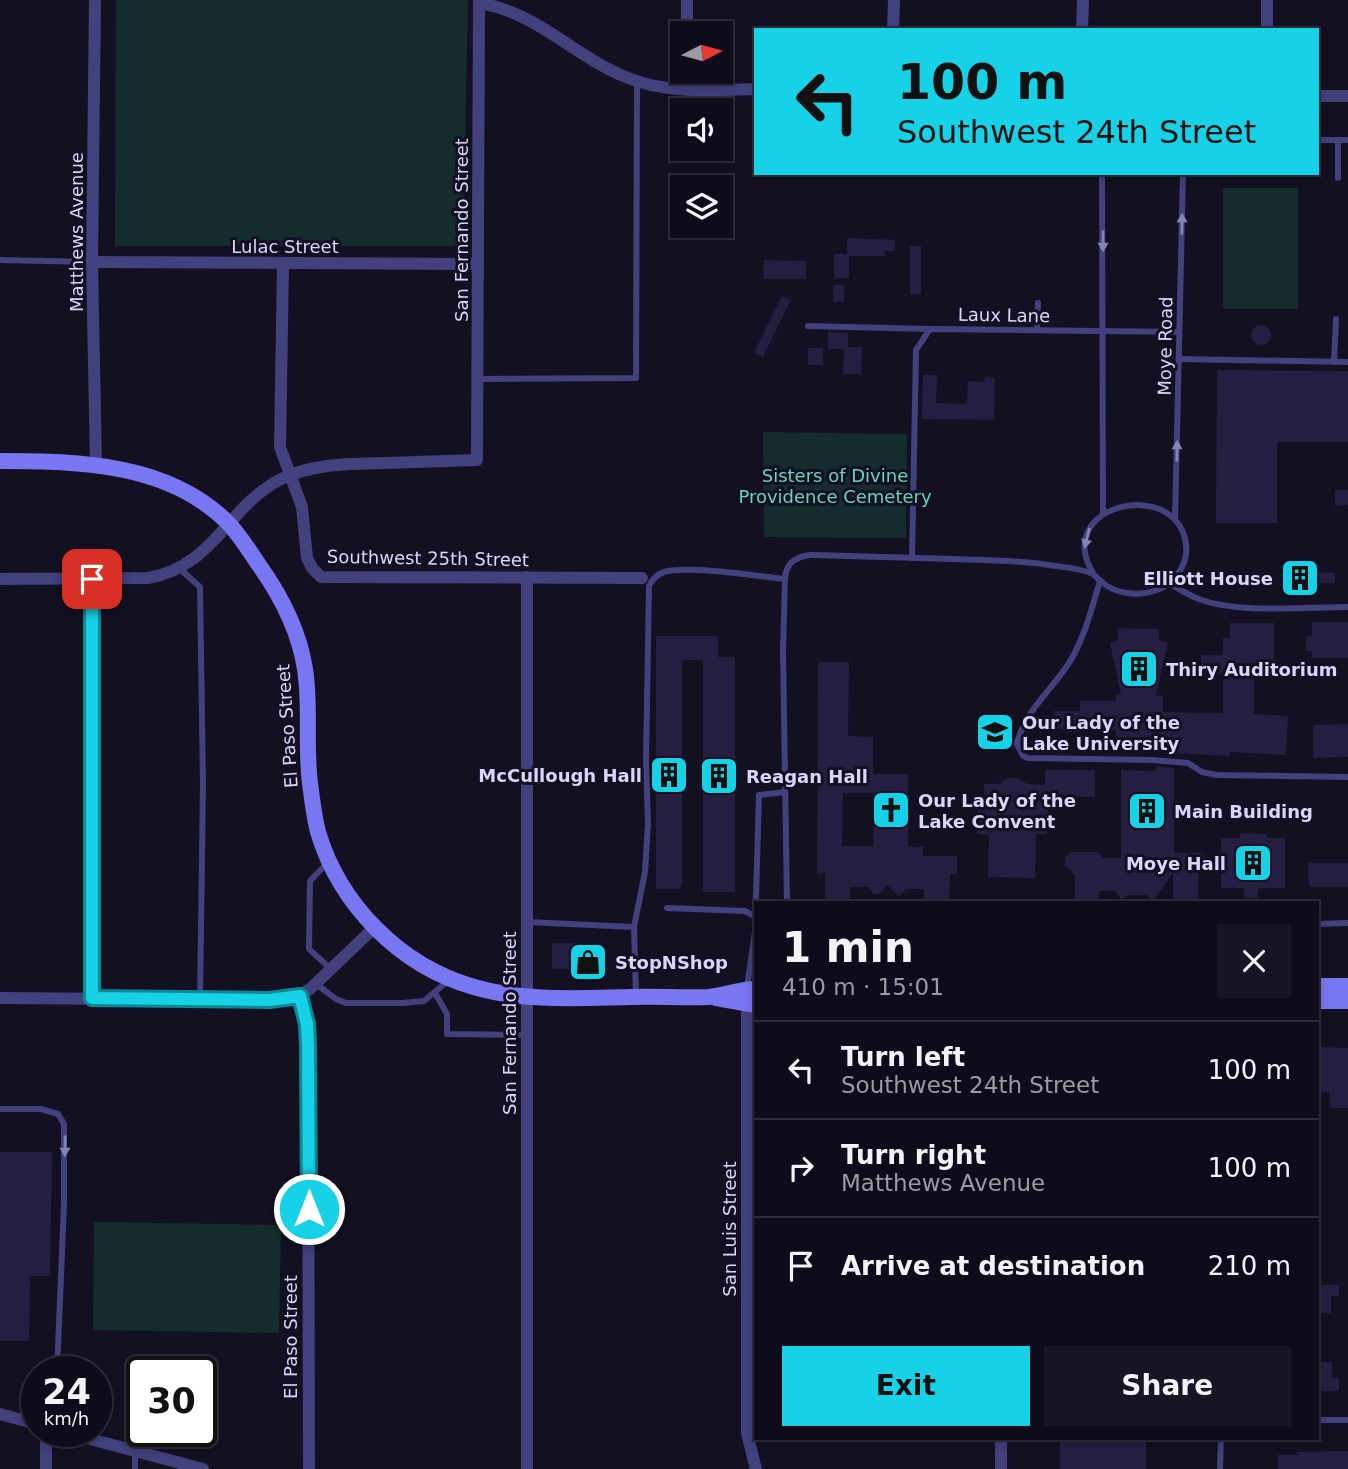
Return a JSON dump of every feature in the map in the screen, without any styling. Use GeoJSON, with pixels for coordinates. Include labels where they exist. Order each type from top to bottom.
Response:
{"type":"FeatureCollection","features":[{"type":"Feature","properties":{"kind":"main road","name":"El Paso Street"},"geometry":{"type":"LineString","coordinates":[[0,461],[96,464],[133,472],[172,486],[202,502],[230,525],[272,583],[296,632],[309,705],[309,780],[317,830],[330,861],[350,896],[388,942],[406,955],[450,979],[494,992],[527,997],[751,997]]}},
{"type":"Feature","properties":{"kind":"main road"},"geometry":{"type":"LineString","coordinates":[[1319,986],[1348,986]]}},
{"type":"Feature","properties":{"kind":"main road"},"geometry":{"type":"LineString","coordinates":[[1319,1002],[1348,1001]]}},
{"type":"Feature","properties":{"kind":"street","name":"Matthews Avenue"},"geometry":{"type":"LineString","coordinates":[[95,0],[92,262],[96,464]]}},
{"type":"Feature","properties":{"kind":"street"},"geometry":{"type":"LineString","coordinates":[[687,0],[687,21]]}},
{"type":"Feature","properties":{"kind":"street"},"geometry":{"type":"LineString","coordinates":[[893,28],[894,0]]}},
{"type":"Feature","properties":{"kind":"street"},"geometry":{"type":"LineString","coordinates":[[1082,28],[1083,0]]}},
{"type":"Feature","properties":{"kind":"street"},"geometry":{"type":"LineString","coordinates":[[1267,0],[1267,28]]}},
{"type":"Feature","properties":{"kind":"street"},"geometry":{"type":"LineString","coordinates":[[479,2],[536,23],[611,71],[638,82],[666,88],[754,89]]}},
{"type":"Feature","properties":{"kind":"street","name":"San Fernando Street"},"geometry":{"type":"LineString","coordinates":[[290,475],[310,468],[340,465],[477,460],[479,2]]}},
{"type":"Feature","properties":{"kind":"street"},"geometry":{"type":"LineString","coordinates":[[687,84],[687,89]]}},
{"type":"Feature","properties":{"kind":"street"},"geometry":{"type":"LineString","coordinates":[[1319,96],[1348,96]]}},
{"type":"Feature","properties":{"kind":"street","name":"Lulac Street"},"geometry":{"type":"LineString","coordinates":[[92,262],[478,264]]}},
{"type":"Feature","properties":{"kind":"street"},"geometry":{"type":"LineString","coordinates":[[0,579],[148,578],[164,575],[180,569],[203,552],[257,496],[290,475],[280,447],[279,434],[283,264]]}},
{"type":"Feature","properties":{"kind":"street","name":"Southwest 25th Street"},"geometry":{"type":"LineString","coordinates":[[290,475],[302,507],[307,558],[321,577],[648,578]]}},
{"type":"Feature","properties":{"kind":"street","name":"San Fernando Street"},"geometry":{"type":"LineString","coordinates":[[527,577],[527,1469]]}},
{"type":"Feature","properties":{"kind":"street"},"geometry":{"type":"LineString","coordinates":[[92,579],[92,998]]}},
{"type":"Feature","properties":{"kind":"street"},"geometry":{"type":"LineString","coordinates":[[0,998],[269,1000],[300,996],[375,927]]}},
{"type":"Feature","properties":{"kind":"street","name":"El Paso Street"},"geometry":{"type":"LineString","coordinates":[[300,996],[307,1024],[308,1046],[309,1469]]}},
{"type":"Feature","properties":{"kind":"street","name":"San Luis Street"},"geometry":{"type":"LineString","coordinates":[[751,997],[747,1433],[756,1469]]}},
{"type":"Feature","properties":{"kind":"street"},"geometry":{"type":"LineString","coordinates":[[0,1414],[21,1420]]}},
{"type":"Feature","properties":{"kind":"street"},"geometry":{"type":"LineString","coordinates":[[1001,1440],[1001,1469]]}},
{"type":"Feature","properties":{"kind":"street"},"geometry":{"type":"LineString","coordinates":[[112,1445],[203,1469]]}},
{"type":"Feature","properties":{"kind":"street"},"geometry":{"type":"LineString","coordinates":[[46,1447],[46,1469]]}},
{"type":"Feature","properties":{"kind":"lane"},"geometry":{"type":"LineString","coordinates":[[477,379],[636,378],[638,82]]}},
{"type":"Feature","properties":{"kind":"lane"},"geometry":{"type":"LineString","coordinates":[[1319,140],[1348,141]]}},
{"type":"Feature","properties":{"kind":"lane"},"geometry":{"type":"LineString","coordinates":[[1338,140],[1338,178]]}},
{"type":"Feature","properties":{"kind":"lane"},"geometry":{"type":"LineString","coordinates":[[1102,175],[1103,513]]}},
{"type":"Feature","properties":{"kind":"lane","name":"Moye Road"},"geometry":{"type":"LineString","coordinates":[[1175,520],[1183,175]]}},
{"type":"Feature","properties":{"kind":"lane"},"geometry":{"type":"LineString","coordinates":[[0,260],[92,262]]}},
{"type":"Feature","properties":{"kind":"lane"},"geometry":{"type":"LineString","coordinates":[[1037,330],[1038,303]]}},
{"type":"Feature","properties":{"kind":"lane"},"geometry":{"type":"LineString","coordinates":[[1334,362],[1336,319]]}},
{"type":"Feature","properties":{"kind":"lane","name":"Laux Lane"},"geometry":{"type":"LineString","coordinates":[[808,326],[1180,332]]}},
{"type":"Feature","properties":{"kind":"lane"},"geometry":{"type":"LineString","coordinates":[[912,558],[916,350],[930,328]]}},
{"type":"Feature","properties":{"kind":"lane"},"geometry":{"type":"LineString","coordinates":[[1179,359],[1348,362]]}},
{"type":"Feature","properties":{"kind":"lane"},"geometry":{"type":"LineString","coordinates":[[1133,505],[1152,507],[1175,520],[1186,545],[1185,561],[1169,583],[1153,591],[1129,593],[1110,588],[1093,573],[1085,556],[1084,544],[1090,527],[1103,513],[1133,505]]}},
{"type":"Feature","properties":{"kind":"lane"},"geometry":{"type":"LineString","coordinates":[[787,901],[786,568],[795,559],[810,555],[1013,561],[1093,573]]}},
{"type":"Feature","properties":{"kind":"lane"},"geometry":{"type":"LineString","coordinates":[[180,569],[200,587],[203,784],[200,999]]}},
{"type":"Feature","properties":{"kind":"lane"},"geometry":{"type":"LineString","coordinates":[[636,997],[634,927],[645,872],[648,824],[648,578],[664,572],[688,570],[785,579]]}},
{"type":"Feature","properties":{"kind":"lane"},"geometry":{"type":"LineString","coordinates":[[1100,581],[1086,628],[1072,658],[1025,722],[1017,744],[1023,756],[1152,760],[1188,764],[1202,772],[1216,775],[1348,777]]}},
{"type":"Feature","properties":{"kind":"lane"},"geometry":{"type":"LineString","coordinates":[[1169,583],[1200,600],[1216,604],[1272,608],[1348,607]]}},
{"type":"Feature","properties":{"kind":"lane"},"geometry":{"type":"LineString","coordinates":[[756,901],[759,795],[785,792]]}},
{"type":"Feature","properties":{"kind":"lane"},"geometry":{"type":"LineString","coordinates":[[330,861],[320,868],[310,881],[309,949],[331,969]]}},
{"type":"Feature","properties":{"kind":"lane"},"geometry":{"type":"LineString","coordinates":[[667,908],[745,911],[754,916]]}},
{"type":"Feature","properties":{"kind":"lane"},"geometry":{"type":"LineString","coordinates":[[527,922],[634,927]]}},
{"type":"Feature","properties":{"kind":"lane"},"geometry":{"type":"LineString","coordinates":[[1319,924],[1348,923]]}},
{"type":"Feature","properties":{"kind":"lane"},"geometry":{"type":"LineString","coordinates":[[751,997],[754,937]]}},
{"type":"Feature","properties":{"kind":"lane"},"geometry":{"type":"LineString","coordinates":[[316,984],[335,999],[346,1003],[424,1001],[450,979]]}},
{"type":"Feature","properties":{"kind":"lane"},"geometry":{"type":"LineString","coordinates":[[435,993],[447,1013],[447,1034],[527,1035]]}},
{"type":"Feature","properties":{"kind":"lane"},"geometry":{"type":"LineString","coordinates":[[0,1109],[41,1109],[58,1114],[64,1124],[64,1204],[58,1356]]}},
{"type":"Feature","properties":{"kind":"lane"},"geometry":{"type":"LineString","coordinates":[[1319,1420],[1348,1420]]}},
{"type":"Feature","properties":{"kind":"lane"},"geometry":{"type":"LineString","coordinates":[[1220,1469],[1221,1440]]}},
{"type":"Feature","properties":{"kind":"lane"},"geometry":{"type":"LineString","coordinates":[[135,1451],[135,1469]]}},
{"type":"Feature","properties":{"kind":"green space"},"geometry":{"type":"Polygon","coordinates":[[[116,0],[468,0],[463,246],[115,246],[116,0]]]}},
{"type":"Feature","properties":{"kind":"green space"},"geometry":{"type":"Polygon","coordinates":[[[1223,188],[1298,188],[1298,309],[1223,309],[1223,188]]]}},
{"type":"Feature","properties":{"kind":"green space","name":"Sisters of Divine Providence Cemetery"},"geometry":{"type":"Polygon","coordinates":[[[763,432],[907,434],[906,538],[764,537],[763,432]]]}},
{"type":"Feature","properties":{"kind":"green space"},"geometry":{"type":"Polygon","coordinates":[[[94,1222],[281,1225],[279,1333],[93,1330],[94,1222]]]}},
{"type":"Feature","properties":{"kind":"building"},"geometry":{"type":"Polygon","coordinates":[[[847,238],[895,240],[895,251],[885,251],[885,256],[849,256],[849,278],[834,278],[834,254],[847,254],[847,238]]]}},
{"type":"Feature","properties":{"kind":"building"},"geometry":{"type":"Polygon","coordinates":[[[910,246],[921,246],[921,294],[910,295],[910,246]]]}},
{"type":"Feature","properties":{"kind":"building"},"geometry":{"type":"Polygon","coordinates":[[[764,260],[806,261],[806,279],[763,279],[764,260]]]}},
{"type":"Feature","properties":{"kind":"building"},"geometry":{"type":"Polygon","coordinates":[[[833,285],[844,285],[844,302],[833,302],[833,285]]]}},
{"type":"Feature","properties":{"kind":"building"},"geometry":{"type":"Polygon","coordinates":[[[782,296],[791,300],[763,357],[754,353],[782,296]]]}},
{"type":"Feature","properties":{"kind":"building"},"geometry":{"type":"Polygon","coordinates":[[[1257,325],[1265,325],[1271,335],[1265,345],[1257,345],[1251,339],[1251,331],[1257,325]]]}},
{"type":"Feature","properties":{"kind":"building"},"geometry":{"type":"Polygon","coordinates":[[[828,332],[848,333],[848,347],[862,347],[861,374],[843,374],[844,349],[828,349],[828,332]]]}},
{"type":"Feature","properties":{"kind":"building"},"geometry":{"type":"Polygon","coordinates":[[[808,348],[823,348],[823,365],[808,365],[808,348]]]}},
{"type":"Feature","properties":{"kind":"building"},"geometry":{"type":"Polygon","coordinates":[[[1217,370],[1348,371],[1348,442],[1277,442],[1277,523],[1216,523],[1217,370]]]}},
{"type":"Feature","properties":{"kind":"building"},"geometry":{"type":"Polygon","coordinates":[[[923,375],[937,375],[936,403],[967,404],[968,381],[984,382],[985,377],[995,378],[994,420],[922,419],[923,375]]]}},
{"type":"Feature","properties":{"kind":"building"},"geometry":{"type":"Polygon","coordinates":[[[1335,490],[1348,490],[1348,505],[1335,506],[1335,490]]]}},
{"type":"Feature","properties":{"kind":"building","name":"Elliott House"},"geometry":{"type":"Polygon","coordinates":[[[1284,564],[1312,564],[1312,572],[1335,573],[1335,583],[1312,583],[1312,588],[1284,587],[1284,564]]]}},
{"type":"Feature","properties":{"kind":"building"},"geometry":{"type":"Polygon","coordinates":[[[1312,622],[1348,622],[1348,658],[1312,658],[1312,651],[1306,651],[1306,636],[1312,636],[1312,622]]]}},
{"type":"Feature","properties":{"kind":"building"},"geometry":{"type":"Polygon","coordinates":[[[1230,623],[1274,623],[1276,676],[1254,676],[1254,714],[1288,716],[1286,755],[1170,753],[1171,743],[1115,741],[1116,730],[1054,729],[1054,711],[1080,711],[1080,701],[1116,701],[1116,695],[1121,695],[1110,643],[1118,640],[1118,628],[1159,629],[1159,640],[1168,643],[1156,695],[1163,696],[1163,712],[1223,713],[1223,674],[1201,674],[1201,655],[1223,655],[1223,638],[1230,638],[1230,623]]]}},
{"type":"Feature","properties":{"kind":"building"},"geometry":{"type":"Polygon","coordinates":[[[656,636],[718,636],[718,657],[735,657],[735,892],[703,892],[703,660],[682,660],[682,884],[680,889],[656,889],[656,636]]]}},
{"type":"Feature","properties":{"kind":"building"},"geometry":{"type":"Polygon","coordinates":[[[818,662],[849,662],[848,736],[873,737],[873,774],[908,774],[908,847],[923,847],[923,856],[957,856],[957,874],[950,874],[949,901],[924,901],[924,889],[906,889],[899,896],[887,885],[879,894],[874,894],[868,887],[850,887],[850,901],[825,901],[825,873],[817,874],[818,662]],[[843,793],[842,846],[873,846],[874,793],[843,793]]]}},
{"type":"Feature","properties":{"kind":"building"},"geometry":{"type":"Polygon","coordinates":[[[1348,724],[1348,757],[1313,758],[1313,725],[1348,724]]]}},
{"type":"Feature","properties":{"kind":"building","name":"Main Building"},"geometry":{"type":"Polygon","coordinates":[[[1156,766],[1174,768],[1174,853],[1201,853],[1211,863],[1198,874],[1198,901],[1173,901],[1173,873],[1153,901],[1146,895],[1128,895],[1121,900],[1115,891],[1099,891],[1099,901],[1075,901],[1075,875],[1065,865],[1065,858],[1071,852],[1098,852],[1103,858],[1121,858],[1121,770],[1156,771],[1156,766]]]}},
{"type":"Feature","properties":{"kind":"building"},"geometry":{"type":"Polygon","coordinates":[[[1045,770],[1095,770],[1095,797],[1048,796],[1047,834],[1036,834],[1035,878],[988,877],[989,835],[977,834],[978,805],[985,805],[984,784],[999,784],[1008,778],[1018,778],[1027,784],[1045,785],[1045,770]]]}},
{"type":"Feature","properties":{"kind":"building","name":"Moye Hall"},"geometry":{"type":"Polygon","coordinates":[[[1240,833],[1285,838],[1285,888],[1259,888],[1257,898],[1244,898],[1244,888],[1221,888],[1221,838],[1240,838],[1240,833]]]}},
{"type":"Feature","properties":{"kind":"building"},"geometry":{"type":"Polygon","coordinates":[[[1308,863],[1348,863],[1348,887],[1309,887],[1308,863]]]}},
{"type":"Feature","properties":{"kind":"building"},"geometry":{"type":"Polygon","coordinates":[[[552,943],[601,943],[601,968],[552,969],[552,943]]]}},
{"type":"Feature","properties":{"kind":"building"},"geometry":{"type":"Polygon","coordinates":[[[1319,1047],[1348,1048],[1348,1108],[1330,1108],[1329,1092],[1319,1092],[1319,1047]]]}},
{"type":"Feature","properties":{"kind":"building"},"geometry":{"type":"Polygon","coordinates":[[[0,1152],[52,1152],[50,1276],[30,1276],[29,1341],[0,1341],[0,1152]]]}},
{"type":"Feature","properties":{"kind":"building"},"geometry":{"type":"Polygon","coordinates":[[[1319,1285],[1339,1285],[1339,1296],[1331,1296],[1331,1313],[1319,1313],[1319,1285]]]}},
{"type":"Feature","properties":{"kind":"building"},"geometry":{"type":"Polygon","coordinates":[[[1319,1362],[1332,1362],[1332,1378],[1339,1378],[1339,1391],[1319,1391],[1319,1362]]]}},
{"type":"Feature","properties":{"kind":"building"},"geometry":{"type":"Polygon","coordinates":[[[1060,1440],[1146,1440],[1146,1469],[1060,1469],[1060,1440]]]}},
{"type":"Feature","properties":{"kind":"building"},"geometry":{"type":"Polygon","coordinates":[[[1348,1451],[1348,1469],[1278,1469],[1278,1455],[1348,1451]]]}},
{"type":"Feature","properties":{"kind":"place","name":"Elliott House"},"geometry":{"type":"Point","coordinates":[1300,578]}},
{"type":"Feature","properties":{"kind":"place","name":"Thiry Auditorium"},"geometry":{"type":"Point","coordinates":[1139,669]}},
{"type":"Feature","properties":{"kind":"place","name":"Our Lady of the Lake University"},"geometry":{"type":"Point","coordinates":[995,732]}},
{"type":"Feature","properties":{"kind":"place","name":"McCullough Hall"},"geometry":{"type":"Point","coordinates":[669,775]}},
{"type":"Feature","properties":{"kind":"place","name":"Reagan Hall"},"geometry":{"type":"Point","coordinates":[719,776]}},
{"type":"Feature","properties":{"kind":"place","name":"Our Lady of the Lake Convent"},"geometry":{"type":"Point","coordinates":[891,810]}},
{"type":"Feature","properties":{"kind":"place","name":"Main Building"},"geometry":{"type":"Point","coordinates":[1147,811]}},
{"type":"Feature","properties":{"kind":"place","name":"Moye Hall"},"geometry":{"type":"Point","coordinates":[1253,863]}},
{"type":"Feature","properties":{"kind":"place","name":"StopNShop"},"geometry":{"type":"Point","coordinates":[588,962]}},
{"type":"Feature","properties":{"kind":"route"},"geometry":{"type":"LineString","coordinates":[[92,579],[92,998],[269,1000],[300,996],[307,1024],[308,1046],[309,1209]]}}]}
